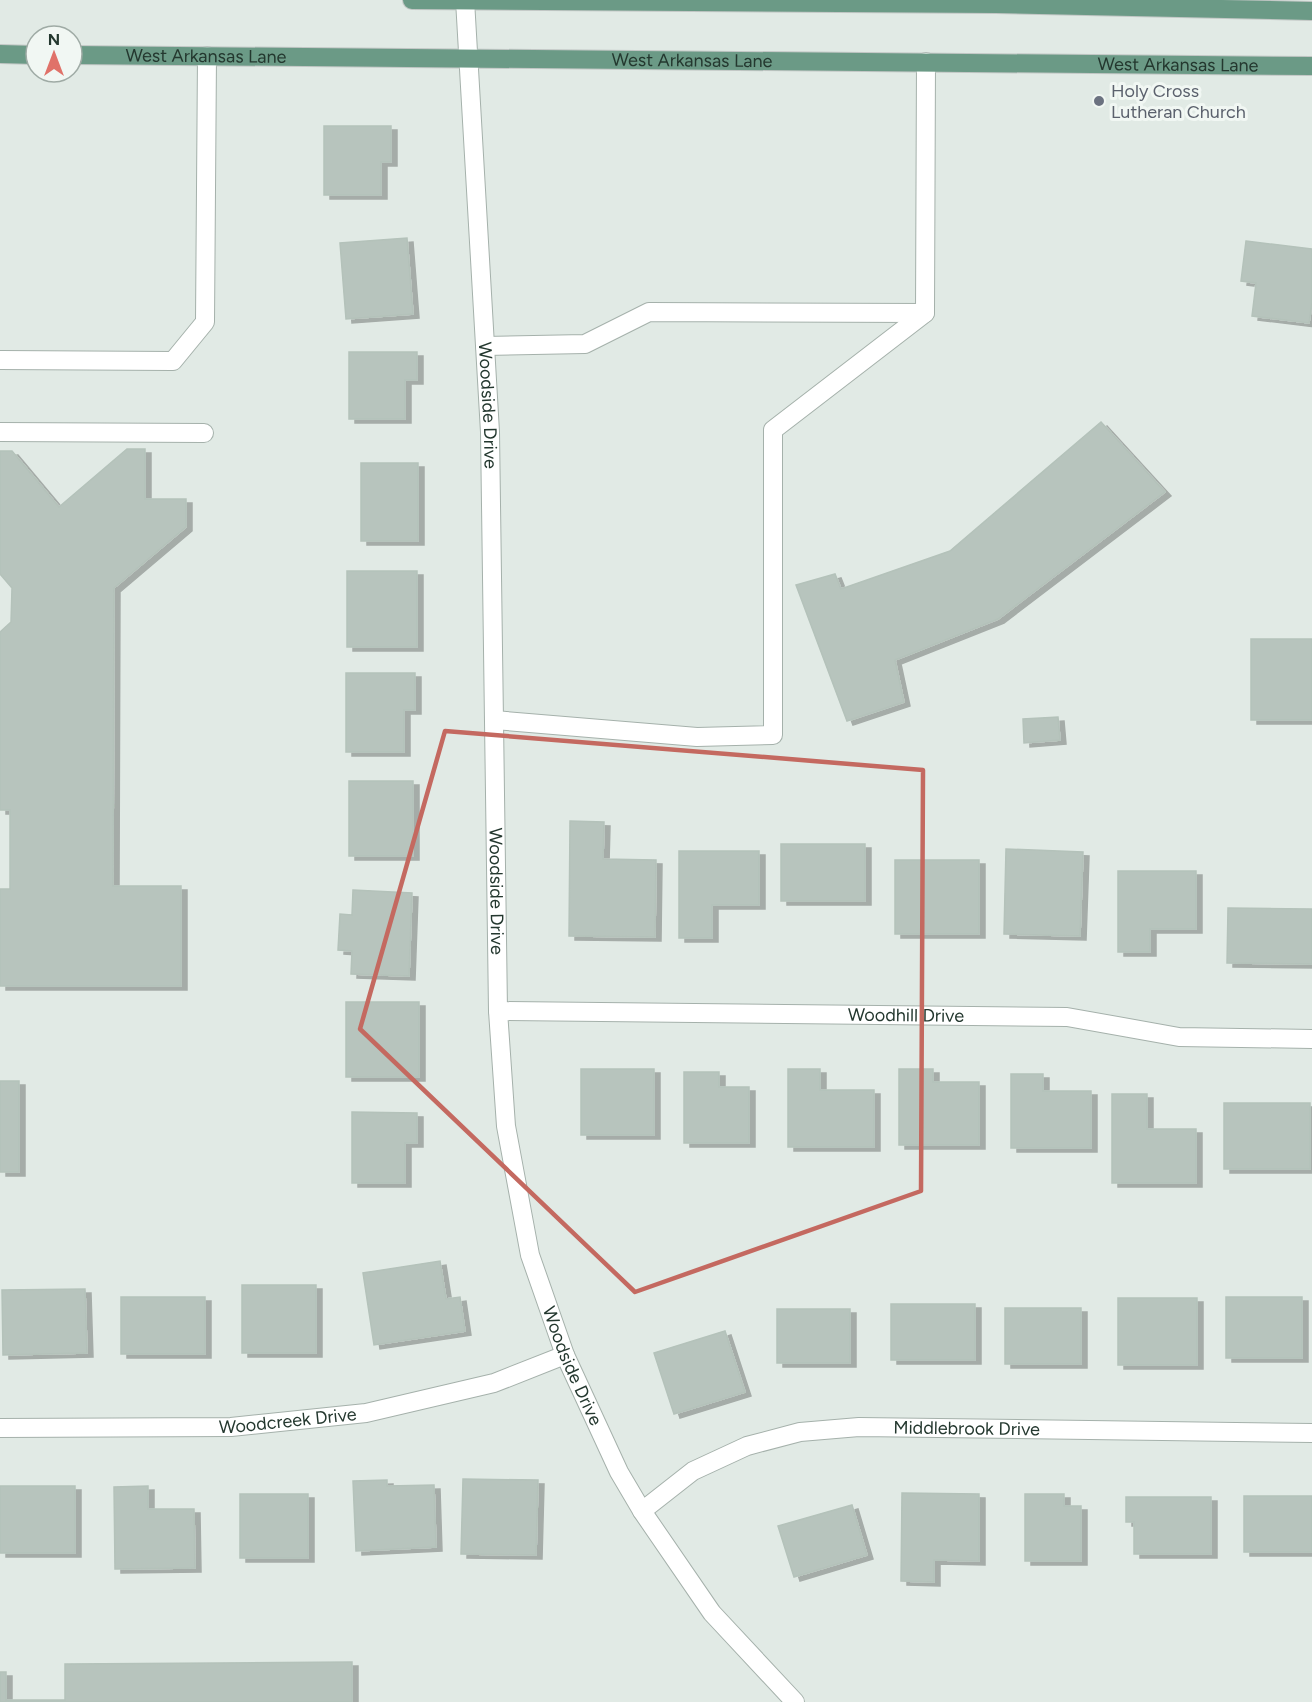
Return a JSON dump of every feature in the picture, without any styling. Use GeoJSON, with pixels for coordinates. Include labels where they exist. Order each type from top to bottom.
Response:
{"type":"FeatureCollection","features":[{"type":"Feature","properties":{"kind":"main road"},"geometry":{"type":"LineString","coordinates":[[412,0],[996,4],[1312,11]]}},
{"type":"Feature","properties":{"kind":"main road"},"geometry":{"type":"LineString","coordinates":[[0,54],[24,54]]}},
{"type":"Feature","properties":{"kind":"main road","name":"West Arkansas Lane"},"geometry":{"type":"LineString","coordinates":[[84,55],[1312,66]]}},
{"type":"Feature","properties":{"kind":"street","name":"Woodside Drive"},"geometry":{"type":"LineString","coordinates":[[465,0],[490,432],[498,1011],[506,1126],[530,1255],[566,1355],[619,1473],[712,1614],[795,1702]]}},
{"type":"Feature","properties":{"kind":"street"},"geometry":{"type":"LineString","coordinates":[[0,360],[173,361],[205,322],[207,56]]}},
{"type":"Feature","properties":{"kind":"street"},"geometry":{"type":"LineString","coordinates":[[924,313],[926,62]]}},
{"type":"Feature","properties":{"kind":"street"},"geometry":{"type":"LineString","coordinates":[[485,346],[585,344],[649,312],[924,313]]}},
{"type":"Feature","properties":{"kind":"street"},"geometry":{"type":"LineString","coordinates":[[494,720],[697,737],[773,735],[773,430],[924,313]]}},
{"type":"Feature","properties":{"kind":"street"},"geometry":{"type":"LineString","coordinates":[[0,432],[204,433]]}},
{"type":"Feature","properties":{"kind":"street","name":"Woodhill Drive"},"geometry":{"type":"LineString","coordinates":[[498,1011],[1067,1017],[1179,1037],[1312,1039]]}},
{"type":"Feature","properties":{"kind":"street","name":"Woodcreek Drive"},"geometry":{"type":"LineString","coordinates":[[0,1428],[231,1427],[366,1413],[494,1383],[566,1355]]}},
{"type":"Feature","properties":{"kind":"street","name":"Middlebrook Drive"},"geometry":{"type":"LineString","coordinates":[[642,1511],[693,1471],[747,1446],[800,1432],[859,1426],[1312,1433]]}},
{"type":"Feature","properties":{"kind":"highlighted area"},"geometry":{"type":"Polygon","coordinates":[[[445,731],[923,770],[921,1191],[635,1292],[360,1029],[445,731]]]}},
{"type":"Feature","properties":{"kind":"building"},"geometry":{"type":"Polygon","coordinates":[[[324,126],[391,126],[391,162],[381,162],[381,195],[324,195],[324,126]]]}},
{"type":"Feature","properties":{"kind":"building"},"geometry":{"type":"Polygon","coordinates":[[[407,238],[413,314],[346,319],[340,243],[407,238]]]}},
{"type":"Feature","properties":{"kind":"building"},"geometry":{"type":"Polygon","coordinates":[[[1246,241],[1312,249],[1312,303],[1309,323],[1252,316],[1256,283],[1241,281],[1246,241]]]}},
{"type":"Feature","properties":{"kind":"building"},"geometry":{"type":"Polygon","coordinates":[[[349,352],[417,352],[417,380],[405,380],[405,419],[349,419],[349,352]]]}},
{"type":"Feature","properties":{"kind":"building"},"geometry":{"type":"Polygon","coordinates":[[[1101,422],[1165,492],[998,619],[895,660],[904,702],[847,721],[796,585],[835,574],[841,589],[950,551],[1101,422]]]}},
{"type":"Feature","properties":{"kind":"building"},"geometry":{"type":"Polygon","coordinates":[[[127,449],[145,449],[145,499],[186,499],[186,527],[114,588],[113,886],[181,886],[181,986],[0,986],[0,889],[10,889],[10,810],[0,810],[0,632],[11,622],[12,588],[0,574],[0,451],[12,451],[59,507],[127,449]]]}},
{"type":"Feature","properties":{"kind":"building"},"geometry":{"type":"Polygon","coordinates":[[[361,463],[418,463],[418,541],[361,541],[361,463]]]}},
{"type":"Feature","properties":{"kind":"building"},"geometry":{"type":"Polygon","coordinates":[[[347,571],[417,571],[417,647],[347,647],[347,571]]]}},
{"type":"Feature","properties":{"kind":"building"},"geometry":{"type":"Polygon","coordinates":[[[1251,639],[1312,639],[1312,720],[1251,720],[1251,639]]]}},
{"type":"Feature","properties":{"kind":"building"},"geometry":{"type":"Polygon","coordinates":[[[346,673],[415,673],[415,710],[404,710],[404,752],[346,752],[346,673]]]}},
{"type":"Feature","properties":{"kind":"building"},"geometry":{"type":"Polygon","coordinates":[[[1058,717],[1060,740],[1024,743],[1023,719],[1058,717]]]}},
{"type":"Feature","properties":{"kind":"building"},"geometry":{"type":"Polygon","coordinates":[[[349,781],[413,781],[413,856],[349,856],[349,781]]]}},
{"type":"Feature","properties":{"kind":"building"},"geometry":{"type":"Polygon","coordinates":[[[570,821],[604,822],[603,859],[656,860],[655,937],[569,936],[570,821]]]}},
{"type":"Feature","properties":{"kind":"building"},"geometry":{"type":"Polygon","coordinates":[[[781,844],[865,844],[865,901],[781,901],[781,844]]]}},
{"type":"Feature","properties":{"kind":"building"},"geometry":{"type":"Polygon","coordinates":[[[1006,849],[1083,852],[1080,936],[1004,934],[1006,849]]]}},
{"type":"Feature","properties":{"kind":"building"},"geometry":{"type":"Polygon","coordinates":[[[679,851],[759,851],[759,905],[712,905],[712,938],[679,938],[679,851]]]}},
{"type":"Feature","properties":{"kind":"building"},"geometry":{"type":"Polygon","coordinates":[[[895,860],[979,860],[979,934],[895,934],[895,860]]]}},
{"type":"Feature","properties":{"kind":"building"},"geometry":{"type":"Polygon","coordinates":[[[1118,871],[1196,871],[1196,929],[1150,929],[1150,952],[1118,952],[1118,871]]]}},
{"type":"Feature","properties":{"kind":"building"},"geometry":{"type":"Polygon","coordinates":[[[353,890],[412,893],[409,976],[351,974],[352,951],[338,950],[340,914],[352,915],[353,890]]]}},
{"type":"Feature","properties":{"kind":"building"},"geometry":{"type":"Polygon","coordinates":[[[1228,908],[1312,909],[1312,964],[1227,963],[1228,908]]]}},
{"type":"Feature","properties":{"kind":"building"},"geometry":{"type":"Polygon","coordinates":[[[346,1002],[419,1002],[419,1077],[346,1077],[346,1002]]]}},
{"type":"Feature","properties":{"kind":"building"},"geometry":{"type":"Polygon","coordinates":[[[581,1069],[654,1069],[654,1135],[581,1135],[581,1069]]]}},
{"type":"Feature","properties":{"kind":"building"},"geometry":{"type":"Polygon","coordinates":[[[788,1069],[820,1069],[820,1090],[874,1090],[874,1147],[788,1147],[788,1069]]]}},
{"type":"Feature","properties":{"kind":"building"},"geometry":{"type":"Polygon","coordinates":[[[899,1069],[933,1069],[933,1082],[979,1082],[979,1145],[899,1145],[899,1069]]]}},
{"type":"Feature","properties":{"kind":"building"},"geometry":{"type":"Polygon","coordinates":[[[684,1072],[719,1072],[719,1087],[749,1087],[749,1143],[684,1143],[684,1072]]]}},
{"type":"Feature","properties":{"kind":"building"},"geometry":{"type":"Polygon","coordinates":[[[1011,1074],[1043,1074],[1043,1091],[1091,1091],[1091,1148],[1011,1148],[1011,1074]]]}},
{"type":"Feature","properties":{"kind":"building"},"geometry":{"type":"Polygon","coordinates":[[[0,1081],[19,1081],[19,1172],[0,1172],[0,1081]]]}},
{"type":"Feature","properties":{"kind":"building"},"geometry":{"type":"Polygon","coordinates":[[[1112,1094],[1147,1094],[1147,1129],[1196,1129],[1196,1183],[1112,1183],[1112,1094]]]}},
{"type":"Feature","properties":{"kind":"building"},"geometry":{"type":"Polygon","coordinates":[[[1224,1103],[1310,1103],[1310,1169],[1224,1169],[1224,1103]]]}},
{"type":"Feature","properties":{"kind":"building"},"geometry":{"type":"Polygon","coordinates":[[[352,1112],[417,1113],[417,1143],[405,1143],[405,1183],[352,1183],[352,1112]]]}},
{"type":"Feature","properties":{"kind":"building"},"geometry":{"type":"Polygon","coordinates":[[[440,1261],[446,1299],[460,1297],[465,1331],[374,1345],[363,1273],[440,1261]]]}},
{"type":"Feature","properties":{"kind":"building"},"geometry":{"type":"Polygon","coordinates":[[[242,1285],[316,1285],[316,1353],[242,1353],[242,1285]]]}},
{"type":"Feature","properties":{"kind":"building"},"geometry":{"type":"Polygon","coordinates":[[[85,1289],[87,1353],[3,1355],[2,1290],[85,1289]]]}},
{"type":"Feature","properties":{"kind":"building"},"geometry":{"type":"Polygon","coordinates":[[[121,1297],[205,1297],[205,1354],[121,1354],[121,1297]]]}},
{"type":"Feature","properties":{"kind":"building"},"geometry":{"type":"Polygon","coordinates":[[[1226,1297],[1302,1297],[1302,1358],[1226,1358],[1226,1297]]]}},
{"type":"Feature","properties":{"kind":"building"},"geometry":{"type":"Polygon","coordinates":[[[1118,1298],[1197,1298],[1197,1365],[1118,1365],[1118,1298]]]}},
{"type":"Feature","properties":{"kind":"building"},"geometry":{"type":"Polygon","coordinates":[[[891,1304],[975,1304],[975,1360],[891,1360],[891,1304]]]}},
{"type":"Feature","properties":{"kind":"building"},"geometry":{"type":"Polygon","coordinates":[[[1005,1308],[1081,1308],[1081,1364],[1005,1364],[1005,1308]]]}},
{"type":"Feature","properties":{"kind":"building"},"geometry":{"type":"Polygon","coordinates":[[[777,1309],[850,1309],[850,1363],[777,1363],[777,1309]]]}},
{"type":"Feature","properties":{"kind":"building"},"geometry":{"type":"Polygon","coordinates":[[[725,1331],[745,1392],[674,1414],[654,1353],[725,1331]]]}},
{"type":"Feature","properties":{"kind":"building"},"geometry":{"type":"Polygon","coordinates":[[[463,1479],[538,1480],[536,1555],[461,1554],[463,1479]]]}},
{"type":"Feature","properties":{"kind":"building"},"geometry":{"type":"Polygon","coordinates":[[[387,1480],[387,1486],[434,1485],[436,1547],[356,1551],[353,1481],[387,1480]]]}},
{"type":"Feature","properties":{"kind":"building"},"geometry":{"type":"Polygon","coordinates":[[[0,1486],[75,1486],[75,1553],[0,1553],[0,1486]]]}},
{"type":"Feature","properties":{"kind":"building"},"geometry":{"type":"Polygon","coordinates":[[[148,1486],[148,1509],[194,1509],[195,1568],[115,1569],[114,1487],[148,1486]]]}},
{"type":"Feature","properties":{"kind":"building"},"geometry":{"type":"Polygon","coordinates":[[[902,1493],[979,1494],[979,1561],[934,1560],[934,1582],[901,1581],[902,1493]]]}},
{"type":"Feature","properties":{"kind":"building"},"geometry":{"type":"Polygon","coordinates":[[[240,1494],[308,1494],[308,1558],[240,1558],[240,1494]]]}},
{"type":"Feature","properties":{"kind":"building"},"geometry":{"type":"Polygon","coordinates":[[[1025,1494],[1064,1494],[1064,1506],[1081,1506],[1081,1561],[1025,1561],[1025,1494]]]}},
{"type":"Feature","properties":{"kind":"building"},"geometry":{"type":"Polygon","coordinates":[[[1244,1496],[1312,1496],[1312,1552],[1244,1552],[1244,1496]]]}},
{"type":"Feature","properties":{"kind":"building"},"geometry":{"type":"Polygon","coordinates":[[[1126,1497],[1211,1497],[1211,1554],[1134,1554],[1134,1522],[1126,1522],[1126,1497]]]}},
{"type":"Feature","properties":{"kind":"building"},"geometry":{"type":"Polygon","coordinates":[[[852,1505],[867,1555],[794,1577],[778,1526],[852,1505]]]}},
{"type":"Feature","properties":{"kind":"building"},"geometry":{"type":"Polygon","coordinates":[[[352,1662],[352,1702],[0,1702],[0,1672],[6,1672],[6,1700],[65,1700],[65,1664],[352,1662]]]}},
{"type":"Feature","properties":{"kind":"place","name":"Holy Cross Lutheran Church"},"geometry":{"type":"Point","coordinates":[1099,101]}}]}
